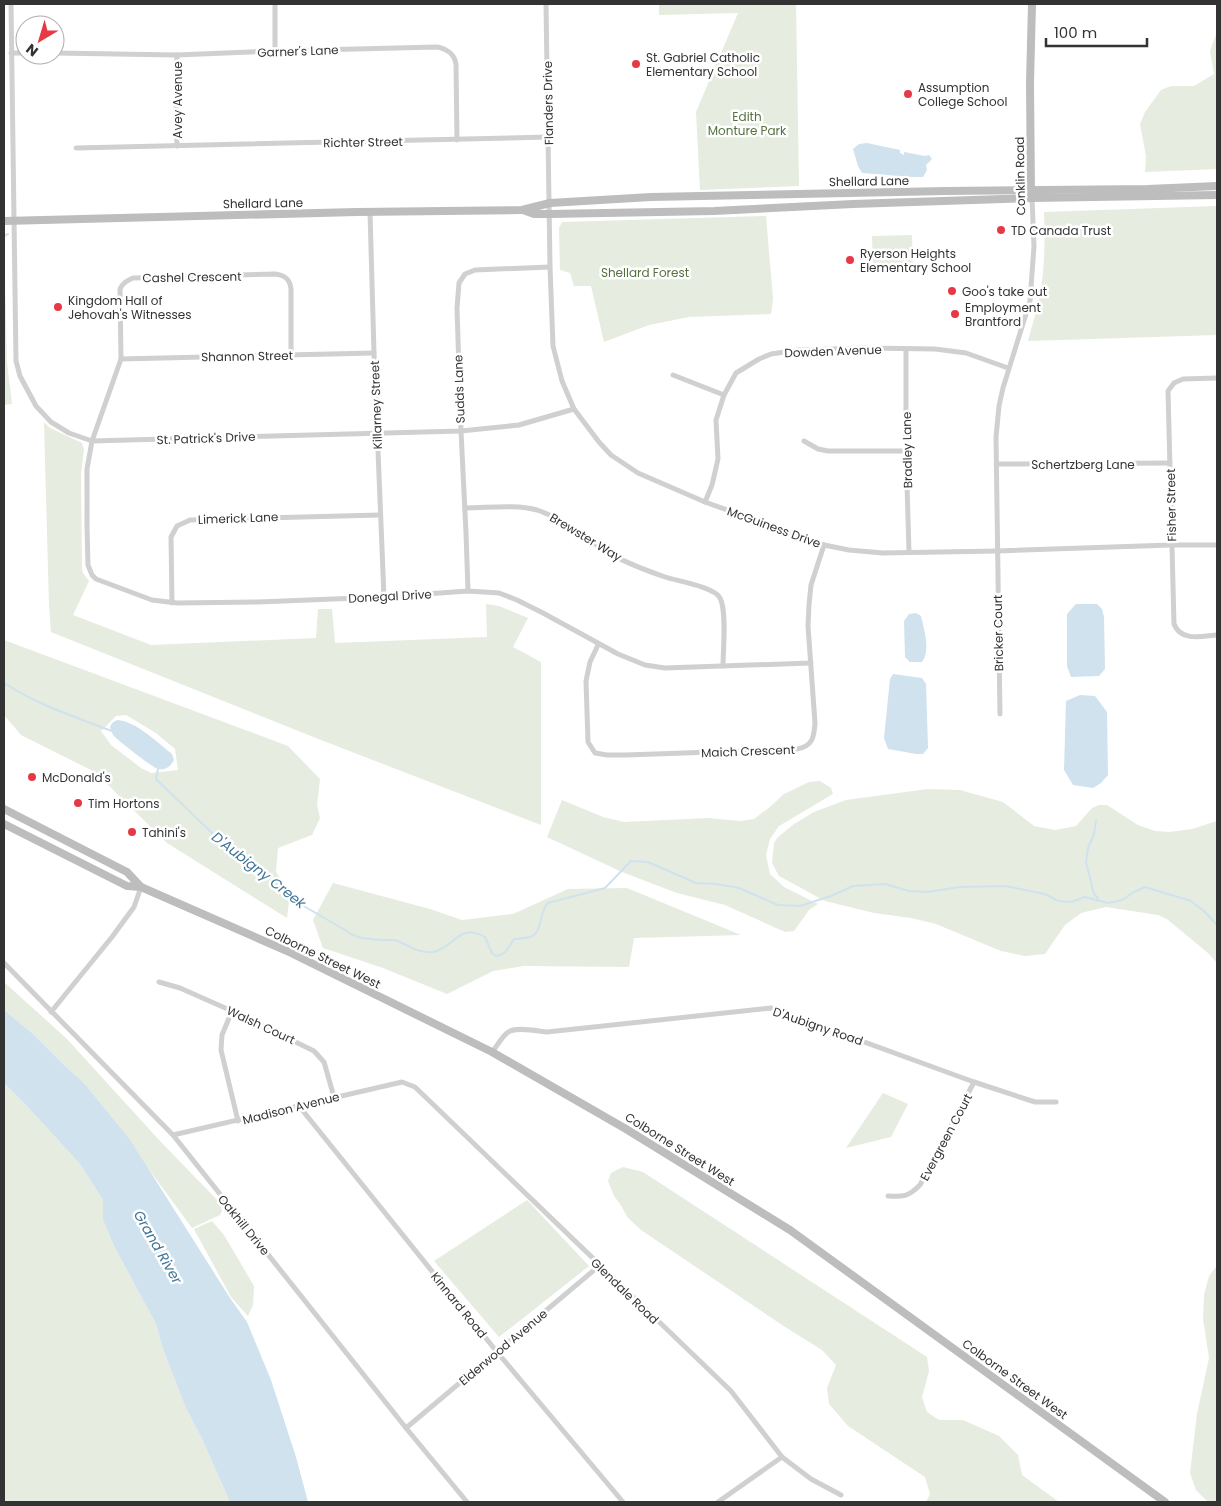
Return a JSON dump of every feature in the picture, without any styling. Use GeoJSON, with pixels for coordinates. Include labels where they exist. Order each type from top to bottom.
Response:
{"type":"FeatureCollection","features":[{"type":"Feature","properties":{"kind":"main road","name":"Conklin Road"},"geometry":{"type":"LineString","coordinates":[[1031,194],[1030,29],[1033,4]]}},
{"type":"Feature","properties":{"kind":"main road","name":"Shellard Lane"},"geometry":{"type":"LineString","coordinates":[[522,210],[534,214],[714,211],[1217,186]]}},
{"type":"Feature","properties":{"kind":"main road","name":"Shellard Lane"},"geometry":{"type":"LineString","coordinates":[[4,221],[522,210],[550,202],[651,197],[863,192],[1217,195]]}},
{"type":"Feature","properties":{"kind":"main road","name":"Colborne Street West"},"geometry":{"type":"LineString","coordinates":[[4,809],[127,872],[141,887]]}},
{"type":"Feature","properties":{"kind":"main road","name":"Colborne Street West"},"geometry":{"type":"LineString","coordinates":[[4,824],[127,886],[141,887],[287,951],[492,1052],[626,1129],[790,1230],[1165,1502]]}},
{"type":"Feature","properties":{"kind":"street","name":"St. Patrick's Drive"},"geometry":{"type":"LineString","coordinates":[[11,4],[16,361],[20,376],[36,406],[51,422],[69,433],[92,441],[460,431],[519,425],[574,408]]}},
{"type":"Feature","properties":{"kind":"street"},"geometry":{"type":"LineString","coordinates":[[275,4],[276,51]]}},
{"type":"Feature","properties":{"kind":"street","name":"Flanders Drive"},"geometry":{"type":"LineString","coordinates":[[546,4],[550,202]]}},
{"type":"Feature","properties":{"kind":"street","name":"Garner's Lane"},"geometry":{"type":"LineString","coordinates":[[65,54],[177,55],[444,48],[455,57],[456,64],[457,140]]}},
{"type":"Feature","properties":{"kind":"street","name":"Avey Avenue"},"geometry":{"type":"LineString","coordinates":[[177,55],[177,146]]}},
{"type":"Feature","properties":{"kind":"street","name":"Richter Street"},"geometry":{"type":"LineString","coordinates":[[76,148],[549,137]]}},
{"type":"Feature","properties":{"kind":"street","name":"Conklin Road"},"geometry":{"type":"LineString","coordinates":[[997,552],[996,437],[999,406],[1008,368],[1030,301],[1034,246],[1031,194]]}},
{"type":"Feature","properties":{"kind":"street","name":"McGuiness Drive"},"geometry":{"type":"LineString","coordinates":[[550,202],[553,346],[562,381],[574,408],[599,442],[611,455],[638,474],[705,502],[824,545],[862,552],[997,552],[1217,545]]}},
{"type":"Feature","properties":{"kind":"street","name":"Killarney Street"},"geometry":{"type":"LineString","coordinates":[[370,212],[384,597]]}},
{"type":"Feature","properties":{"kind":"street","name":"Sudds Lane"},"geometry":{"type":"LineString","coordinates":[[468,591],[460,431],[457,308],[459,283],[465,274],[475,270],[550,267]]}},
{"type":"Feature","properties":{"kind":"street","name":"Cashel Crescent"},"geometry":{"type":"LineString","coordinates":[[92,441],[121,359],[120,290],[127,280],[133,278],[275,274],[283,276],[287,278],[290,285],[291,355]]}},
{"type":"Feature","properties":{"kind":"street","name":"Dowden Avenue"},"geometry":{"type":"LineString","coordinates":[[705,502],[718,459],[716,420],[724,395],[736,373],[771,354],[807,350],[866,348],[951,350],[966,353],[1008,368]]}},
{"type":"Feature","properties":{"kind":"street","name":"Bradley Lane"},"geometry":{"type":"LineString","coordinates":[[906,349],[909,552]]}},
{"type":"Feature","properties":{"kind":"street","name":"Shannon Street"},"geometry":{"type":"LineString","coordinates":[[121,359],[374,353]]}},
{"type":"Feature","properties":{"kind":"street"},"geometry":{"type":"LineString","coordinates":[[673,375],[724,395]]}},
{"type":"Feature","properties":{"kind":"street","name":"Fisher Street"},"geometry":{"type":"LineString","coordinates":[[1217,378],[1177,380],[1168,391],[1174,624],[1180,634],[1191,637],[1217,636]]}},
{"type":"Feature","properties":{"kind":"street","name":"Donegal Drive"},"geometry":{"type":"LineString","coordinates":[[92,441],[86,478],[88,565],[96,580],[152,600],[172,603],[258,602],[384,597],[468,591],[499,593],[517,600],[598,645],[645,665],[665,668],[811,663]]}},
{"type":"Feature","properties":{"kind":"street"},"geometry":{"type":"LineString","coordinates":[[804,441],[818,449],[828,451],[906,450]]}},
{"type":"Feature","properties":{"kind":"street","name":"Schertzberg Lane"},"geometry":{"type":"LineString","coordinates":[[997,464],[1170,463]]}},
{"type":"Feature","properties":{"kind":"street","name":"Brewster Way"},"geometry":{"type":"LineString","coordinates":[[465,508],[514,507],[535,510],[559,520],[630,564],[666,577],[712,590],[720,597],[723,609],[723,666]]}},
{"type":"Feature","properties":{"kind":"street","name":"Limerick Lane"},"geometry":{"type":"LineString","coordinates":[[172,603],[171,537],[177,526],[182,523],[190,520],[208,519],[380,515]]}},
{"type":"Feature","properties":{"kind":"street","name":"Maich Crescent"},"geometry":{"type":"LineString","coordinates":[[598,645],[590,662],[586,681],[588,742],[595,753],[607,755],[805,748],[810,744],[814,732],[808,626],[809,605],[811,585],[824,545]]}},
{"type":"Feature","properties":{"kind":"street","name":"Bricker Court"},"geometry":{"type":"LineString","coordinates":[[997,552],[1000,714]]}},
{"type":"Feature","properties":{"kind":"street"},"geometry":{"type":"LineString","coordinates":[[51,1012],[134,907],[141,887]]}},
{"type":"Feature","properties":{"kind":"street","name":"Oakhill Drive"},"geometry":{"type":"LineString","coordinates":[[4,963],[173,1135],[467,1502]]}},
{"type":"Feature","properties":{"kind":"street","name":"Walsh Court"},"geometry":{"type":"LineString","coordinates":[[159,982],[180,988],[232,1011],[314,1051],[324,1062],[334,1098]]}},
{"type":"Feature","properties":{"kind":"street","name":"D'Aubigny Road"},"geometry":{"type":"LineString","coordinates":[[492,1052],[505,1034],[510,1030],[516,1029],[547,1032],[771,1008],[974,1082],[1035,1102],[1056,1102]]}},
{"type":"Feature","properties":{"kind":"street"},"geometry":{"type":"LineString","coordinates":[[232,1011],[222,1036],[221,1050],[238,1121]]}},
{"type":"Feature","properties":{"kind":"street","name":"Madison Avenue"},"geometry":{"type":"LineString","coordinates":[[173,1135],[402,1082],[409,1085]]}},
{"type":"Feature","properties":{"kind":"street","name":"Evergreen Court"},"geometry":{"type":"LineString","coordinates":[[888,1196],[907,1196],[920,1186],[974,1082]]}},
{"type":"Feature","properties":{"kind":"street","name":"Glendale Road"},"geometry":{"type":"LineString","coordinates":[[409,1085],[415,1087],[731,1392],[782,1457],[811,1479],[841,1495]]}},
{"type":"Feature","properties":{"kind":"street","name":"Kinnard Road"},"geometry":{"type":"LineString","coordinates":[[299,1106],[497,1352],[623,1502]]}},
{"type":"Feature","properties":{"kind":"street","name":"Elderwood Avenue"},"geometry":{"type":"LineString","coordinates":[[406,1428],[599,1266]]}},
{"type":"Feature","properties":{"kind":"street"},"geometry":{"type":"LineString","coordinates":[[718,1502],[782,1457]]}},
{"type":"Feature","properties":{"kind":"green space","name":"Edith Monture Park"},"geometry":{"type":"Polygon","coordinates":[[[659,4],[796,4],[799,186],[700,190],[696,112],[738,13],[659,15],[659,4]]]}},
{"type":"Feature","properties":{"kind":"green space"},"geometry":{"type":"Polygon","coordinates":[[[1217,32],[1217,169],[1145,172],[1146,156],[1140,124],[1145,112],[1161,90],[1171,86],[1194,86],[1214,74],[1210,51],[1217,32]]]}},
{"type":"Feature","properties":{"kind":"green space"},"geometry":{"type":"Polygon","coordinates":[[[1217,206],[1217,335],[1028,341],[1042,285],[1044,212],[1217,206]]]}},
{"type":"Feature","properties":{"kind":"green space","name":"Shellard Forest"},"geometry":{"type":"Polygon","coordinates":[[[766,216],[773,299],[771,314],[689,317],[649,325],[604,342],[591,286],[574,286],[570,273],[560,270],[559,228],[562,222],[766,216]]]}},
{"type":"Feature","properties":{"kind":"green space"},"geometry":{"type":"Polygon","coordinates":[[[912,235],[913,268],[873,269],[872,236],[912,235]]]}},
{"type":"Feature","properties":{"kind":"green space"},"geometry":{"type":"Polygon","coordinates":[[[4,242],[7,362],[12,404],[4,405],[4,242]]]}},
{"type":"Feature","properties":{"kind":"green space"},"geometry":{"type":"Polygon","coordinates":[[[44,422],[50,428],[82,443],[84,450],[81,473],[82,569],[89,581],[73,615],[151,645],[316,638],[318,609],[332,609],[335,643],[487,637],[486,604],[499,606],[528,618],[513,647],[541,662],[541,825],[321,740],[51,632],[44,422]]]}},
{"type":"Feature","properties":{"kind":"green space"},"geometry":{"type":"Polygon","coordinates":[[[4,640],[288,746],[320,779],[317,805],[320,818],[312,835],[278,848],[276,872],[290,893],[287,918],[167,843],[95,772],[21,735],[4,715],[4,640]],[[126,715],[116,716],[101,731],[111,745],[141,768],[151,773],[178,770],[175,749],[156,733],[126,715]]]}},
{"type":"Feature","properties":{"kind":"green space"},"geometry":{"type":"Polygon","coordinates":[[[820,781],[831,788],[833,794],[779,826],[770,839],[766,855],[770,874],[784,887],[818,904],[809,910],[794,931],[785,932],[725,905],[677,893],[622,872],[547,837],[562,800],[603,817],[624,822],[708,818],[740,821],[754,819],[784,794],[809,782],[820,781]]]}},
{"type":"Feature","properties":{"kind":"green space"},"geometry":{"type":"Polygon","coordinates":[[[928,789],[960,790],[1003,802],[1034,826],[1055,830],[1076,826],[1092,808],[1099,805],[1107,805],[1138,825],[1155,831],[1169,832],[1192,829],[1217,821],[1217,963],[1208,953],[1167,919],[1158,915],[1106,907],[1081,913],[1065,925],[1045,954],[1025,956],[1001,951],[936,924],[911,918],[874,913],[825,901],[779,876],[772,863],[774,843],[777,838],[794,824],[814,812],[846,800],[928,789]]]}},
{"type":"Feature","properties":{"kind":"green space"},"geometry":{"type":"Polygon","coordinates":[[[333,883],[430,909],[462,920],[513,914],[568,889],[627,888],[741,935],[634,938],[629,967],[524,966],[493,971],[447,994],[383,968],[323,948],[313,920],[333,883]]]}},
{"type":"Feature","properties":{"kind":"green space"},"geometry":{"type":"Polygon","coordinates":[[[4,982],[67,1039],[160,1141],[220,1203],[222,1211],[220,1215],[192,1228],[145,1164],[129,1138],[84,1083],[32,1033],[4,1010],[4,982]]]}},
{"type":"Feature","properties":{"kind":"green space"},"geometry":{"type":"Polygon","coordinates":[[[4,1083],[80,1164],[103,1200],[103,1220],[115,1248],[156,1324],[163,1349],[185,1406],[230,1502],[4,1502],[4,1083]]]}},
{"type":"Feature","properties":{"kind":"green space"},"geometry":{"type":"Polygon","coordinates":[[[883,1093],[908,1104],[891,1137],[846,1148],[883,1093]]]}},
{"type":"Feature","properties":{"kind":"green space"},"geometry":{"type":"Polygon","coordinates":[[[623,1167],[643,1172],[927,1357],[929,1371],[922,1397],[927,1412],[939,1420],[963,1420],[999,1436],[1018,1455],[1022,1475],[1059,1502],[926,1502],[930,1494],[925,1477],[848,1426],[829,1404],[827,1388],[836,1365],[822,1350],[641,1230],[628,1218],[614,1196],[608,1181],[611,1173],[623,1167]]]}},
{"type":"Feature","properties":{"kind":"green space"},"geometry":{"type":"Polygon","coordinates":[[[527,1200],[589,1266],[499,1337],[434,1261],[527,1200]]]}},
{"type":"Feature","properties":{"kind":"green space"},"geometry":{"type":"Polygon","coordinates":[[[212,1221],[224,1235],[254,1286],[253,1305],[248,1316],[231,1297],[194,1229],[212,1221]]]}},
{"type":"Feature","properties":{"kind":"green space"},"geometry":{"type":"Polygon","coordinates":[[[1216,1267],[1217,1502],[1208,1502],[1196,1490],[1190,1473],[1197,1414],[1209,1358],[1203,1319],[1204,1295],[1209,1276],[1216,1267]]]}},
{"type":"Feature","properties":{"kind":"water"},"geometry":{"type":"Polygon","coordinates":[[[867,143],[900,150],[900,153],[904,155],[904,152],[929,155],[932,159],[926,165],[927,170],[923,177],[862,173],[853,149],[859,144],[867,143]]]}},
{"type":"Feature","properties":{"kind":"water"},"geometry":{"type":"Polygon","coordinates":[[[1076,604],[1097,604],[1102,609],[1104,617],[1105,669],[1099,676],[1071,677],[1067,666],[1067,614],[1076,604]]]}},
{"type":"Feature","properties":{"kind":"water"},"geometry":{"type":"Polygon","coordinates":[[[916,613],[921,616],[926,640],[926,652],[922,662],[910,662],[905,657],[904,621],[909,614],[916,613]]]}},
{"type":"Feature","properties":{"kind":"water"},"geometry":{"type":"Polygon","coordinates":[[[893,674],[922,678],[926,684],[928,748],[923,754],[888,749],[884,738],[890,679],[893,674]]]}},
{"type":"Feature","properties":{"kind":"water"},"geometry":{"type":"Polygon","coordinates":[[[1080,695],[1095,696],[1107,712],[1108,775],[1093,788],[1073,785],[1064,770],[1066,701],[1080,695]]]}},
{"type":"Feature","properties":{"kind":"water"},"geometry":{"type":"Polygon","coordinates":[[[117,720],[139,728],[172,754],[174,760],[171,764],[165,769],[158,769],[121,742],[113,735],[110,727],[117,720]]]}},
{"type":"Feature","properties":{"kind":"water","name":"Grand River"},"geometry":{"type":"Polygon","coordinates":[[[4,1010],[32,1033],[84,1083],[129,1138],[247,1322],[271,1380],[296,1457],[308,1502],[230,1502],[185,1406],[163,1349],[156,1324],[115,1248],[103,1220],[103,1200],[80,1164],[4,1083],[4,1010]]]}},
{"type":"Feature","properties":{"kind":"waterway"},"geometry":{"type":"LineString","coordinates":[[4,236],[8,234]]}},
{"type":"Feature","properties":{"kind":"waterway","name":"D'Aubigny Creek"},"geometry":{"type":"LineString","coordinates":[[4,683],[43,704],[112,731]]}},
{"type":"Feature","properties":{"kind":"waterway","name":"D'Aubigny Creek"},"geometry":{"type":"LineString","coordinates":[[158,769],[156,779],[213,834],[267,874],[290,898],[355,936],[369,939],[394,940],[423,952],[440,950],[457,937],[469,932],[485,937],[492,953],[496,956],[502,954],[514,939],[534,935],[548,903],[605,888],[631,861],[648,862],[696,883],[739,888],[778,905],[800,906],[831,896],[853,886],[885,884],[909,891],[927,892],[960,887],[1005,886],[1045,894],[1058,901],[1071,902],[1085,897],[1108,903],[1122,900],[1145,887],[1191,901],[1217,925]]}},
{"type":"Feature","properties":{"kind":"waterway"},"geometry":{"type":"LineString","coordinates":[[1096,820],[1086,862],[1094,894],[1098,898],[1097,901]]}},
{"type":"Feature","properties":{"kind":"place","name":"St. Gabriel Catholic Elementary School"},"geometry":{"type":"Point","coordinates":[636,64]}},
{"type":"Feature","properties":{"kind":"place","name":"Assumption College School"},"geometry":{"type":"Point","coordinates":[908,94]}},
{"type":"Feature","properties":{"kind":"place","name":"TD Canada Trust"},"geometry":{"type":"Point","coordinates":[1001,230]}},
{"type":"Feature","properties":{"kind":"place","name":"Ryerson Heights Elementary School"},"geometry":{"type":"Point","coordinates":[850,260]}},
{"type":"Feature","properties":{"kind":"place","name":"Goo's take out"},"geometry":{"type":"Point","coordinates":[952,291]}},
{"type":"Feature","properties":{"kind":"place","name":"Kingdom Hall of Jehovah's Witnesses"},"geometry":{"type":"Point","coordinates":[58,307]}},
{"type":"Feature","properties":{"kind":"place","name":"Employment Brantford"},"geometry":{"type":"Point","coordinates":[955,314]}},
{"type":"Feature","properties":{"kind":"place","name":"McDonald's"},"geometry":{"type":"Point","coordinates":[32,777]}},
{"type":"Feature","properties":{"kind":"place","name":"Tim Hortons"},"geometry":{"type":"Point","coordinates":[78,803]}},
{"type":"Feature","properties":{"kind":"place","name":"Tahini's"},"geometry":{"type":"Point","coordinates":[132,832]}}]}
